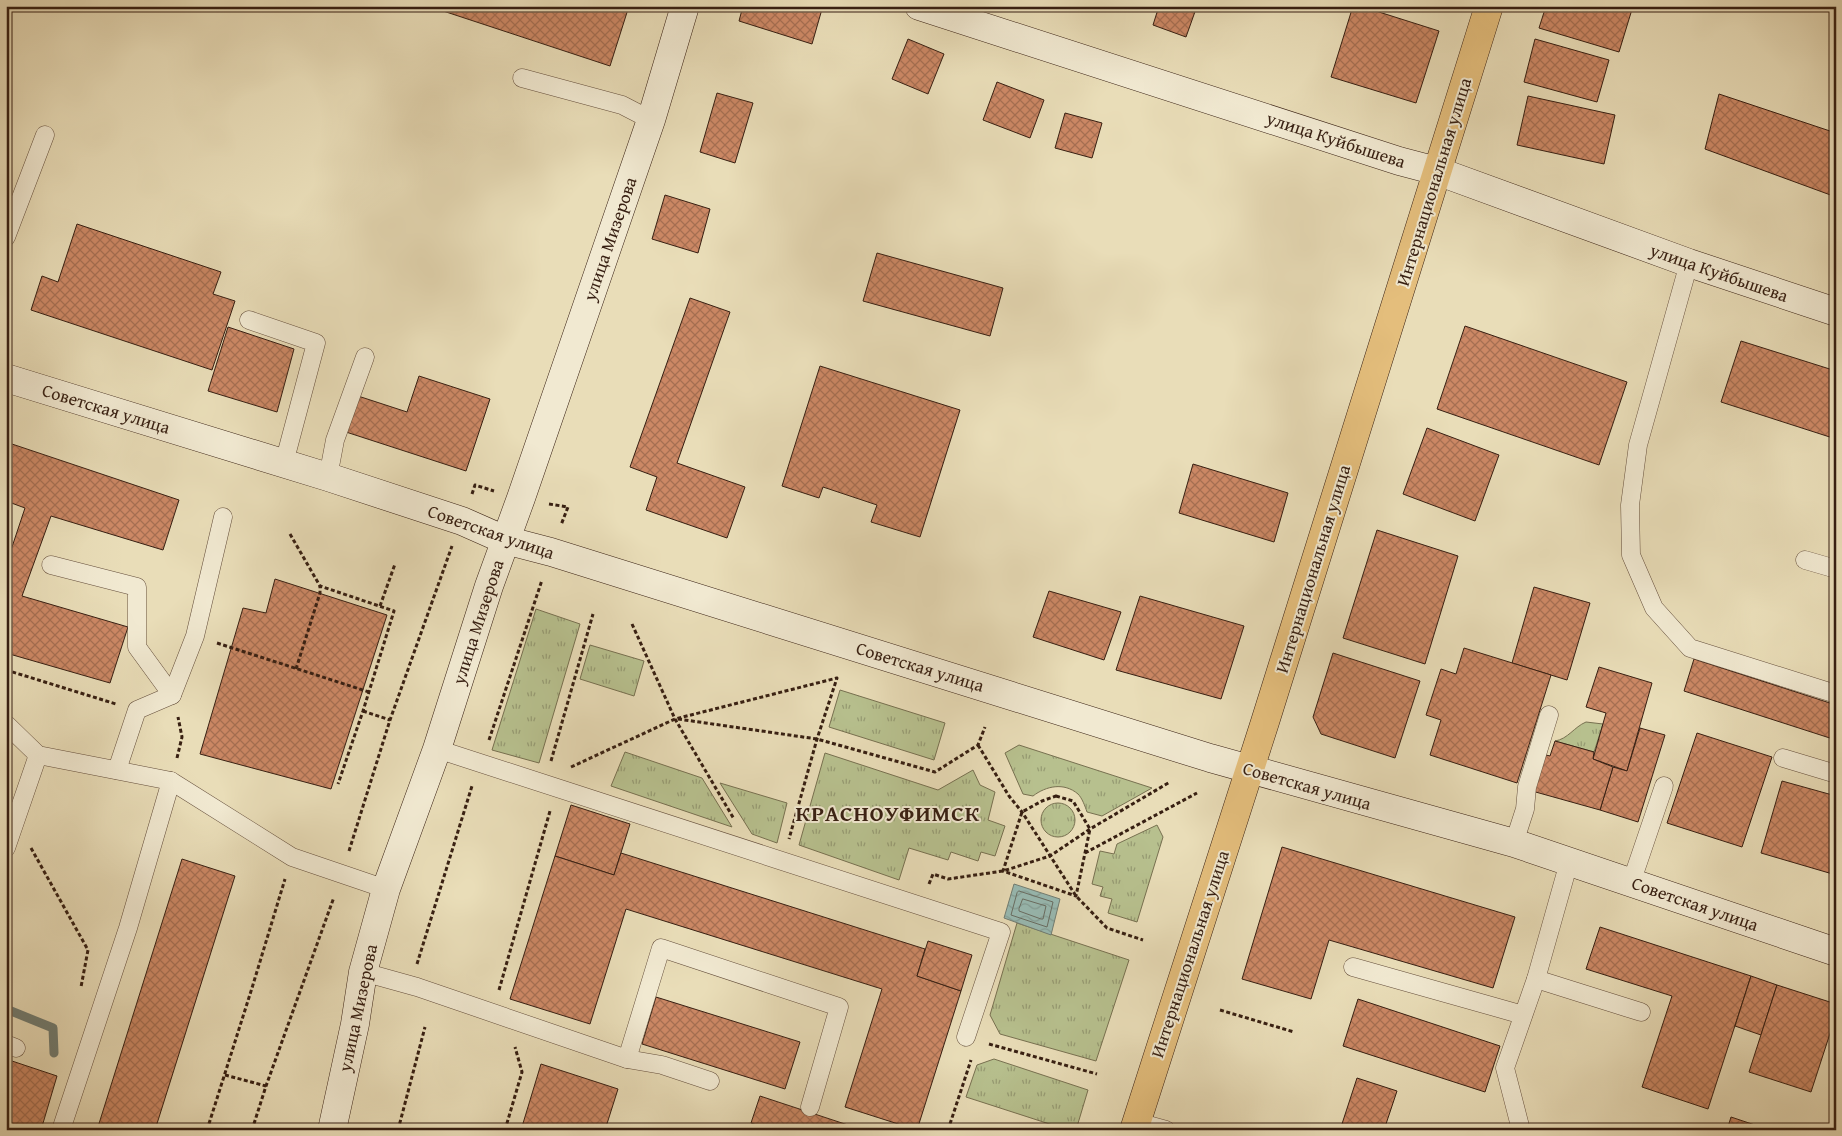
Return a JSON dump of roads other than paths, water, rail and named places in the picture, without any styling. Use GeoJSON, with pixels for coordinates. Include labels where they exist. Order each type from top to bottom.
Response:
{"type":"FeatureCollection","features":[{"type":"Feature","properties":{"kind":"main road","name":"улица Мизерова"},"geometry":{"type":"LineString","coordinates":[[332,1130],[355,1024],[363,972],[386,889],[437,749],[489,586],[651,120],[685,6]]}},
{"type":"Feature","properties":{"kind":"main road","name":"улица Куйбышева"},"geometry":{"type":"LineString","coordinates":[[919,6],[1399,161],[1437,171],[1689,264],[1836,312]]}},
{"type":"Feature","properties":{"kind":"main road","name":"Интернациональная улица"},"geometry":{"type":"LineString","coordinates":[[1136,1126],[1489,6]]}},
{"type":"Feature","properties":{"kind":"main road","name":"Советская улица"},"geometry":{"type":"LineString","coordinates":[[6,378],[328,477],[462,522],[505,540],[560,555],[1200,755],[1290,782],[1514,843],[1836,952]]}},
{"type":"Feature","properties":{"kind":"lane"},"geometry":{"type":"LineString","coordinates":[[522,78],[622,105],[651,120]]}},
{"type":"Feature","properties":{"kind":"lane"},"geometry":{"type":"LineString","coordinates":[[6,237],[45,135]]}},
{"type":"Feature","properties":{"kind":"lane"},"geometry":{"type":"LineString","coordinates":[[1689,264],[1638,445],[1630,505],[1631,555],[1654,608],[1690,648],[1836,694]]}},
{"type":"Feature","properties":{"kind":"lane"},"geometry":{"type":"LineString","coordinates":[[248,320],[316,343],[284,463]]}},
{"type":"Feature","properties":{"kind":"lane"},"geometry":{"type":"LineString","coordinates":[[328,477],[335,440],[365,357]]}},
{"type":"Feature","properties":{"kind":"lane"},"geometry":{"type":"LineString","coordinates":[[117,770],[137,710],[172,695],[195,636],[223,516]]}},
{"type":"Feature","properties":{"kind":"lane"},"geometry":{"type":"LineString","coordinates":[[1805,560],[1836,569]]}},
{"type":"Feature","properties":{"kind":"lane"},"geometry":{"type":"LineString","coordinates":[[51,565],[137,587],[136,647],[172,695]]}},
{"type":"Feature","properties":{"kind":"lane"},"geometry":{"type":"LineString","coordinates":[[1514,843],[1525,809],[1527,787],[1549,715]]}},
{"type":"Feature","properties":{"kind":"lane"},"geometry":{"type":"LineString","coordinates":[[6,724],[38,754],[171,781],[292,857],[386,889]]}},
{"type":"Feature","properties":{"kind":"lane"},"geometry":{"type":"LineString","coordinates":[[437,749],[481,764],[547,782],[753,852],[1001,932],[972,1038]]}},
{"type":"Feature","properties":{"kind":"lane"},"geometry":{"type":"LineString","coordinates":[[6,848],[38,754]]}},
{"type":"Feature","properties":{"kind":"lane"},"geometry":{"type":"LineString","coordinates":[[1783,758],[1836,774]]}},
{"type":"Feature","properties":{"kind":"lane"},"geometry":{"type":"LineString","coordinates":[[61,1130],[128,928],[171,781]]}},
{"type":"Feature","properties":{"kind":"lane"},"geometry":{"type":"LineString","coordinates":[[1631,883],[1664,786]]}},
{"type":"Feature","properties":{"kind":"lane"},"geometry":{"type":"LineString","coordinates":[[1521,1130],[1505,1068],[1536,979],[1569,862]]}},
{"type":"Feature","properties":{"kind":"lane"},"geometry":{"type":"LineString","coordinates":[[627,1059],[661,948],[838,1006],[810,1107]]}},
{"type":"Feature","properties":{"kind":"lane"},"geometry":{"type":"LineString","coordinates":[[1353,968],[1523,1016]]}},
{"type":"Feature","properties":{"kind":"lane"},"geometry":{"type":"LineString","coordinates":[[363,972],[627,1059],[662,1066],[710,1081]]}},
{"type":"Feature","properties":{"kind":"lane"},"geometry":{"type":"LineString","coordinates":[[1536,979],[1641,1012]]}},
{"type":"Feature","properties":{"kind":"lane"},"geometry":{"type":"LineString","coordinates":[[1136,1126],[1166,1130]]}},
{"type":"Feature","properties":{"kind":"water"},"geometry":{"type":"Polygon","coordinates":[[[1014,884],[1060,899],[1051,935],[1004,918],[1014,884]]]}},
{"type":"Feature","properties":{"kind":"waterway"},"geometry":{"type":"LineString","coordinates":[[6,1009],[53,1028],[54,1053]]}},
{"type":"Feature","properties":{"kind":"district","name":"КРАСНОУФИМСК"},"geometry":{"type":"Point","coordinates":[888,813]}}]}
